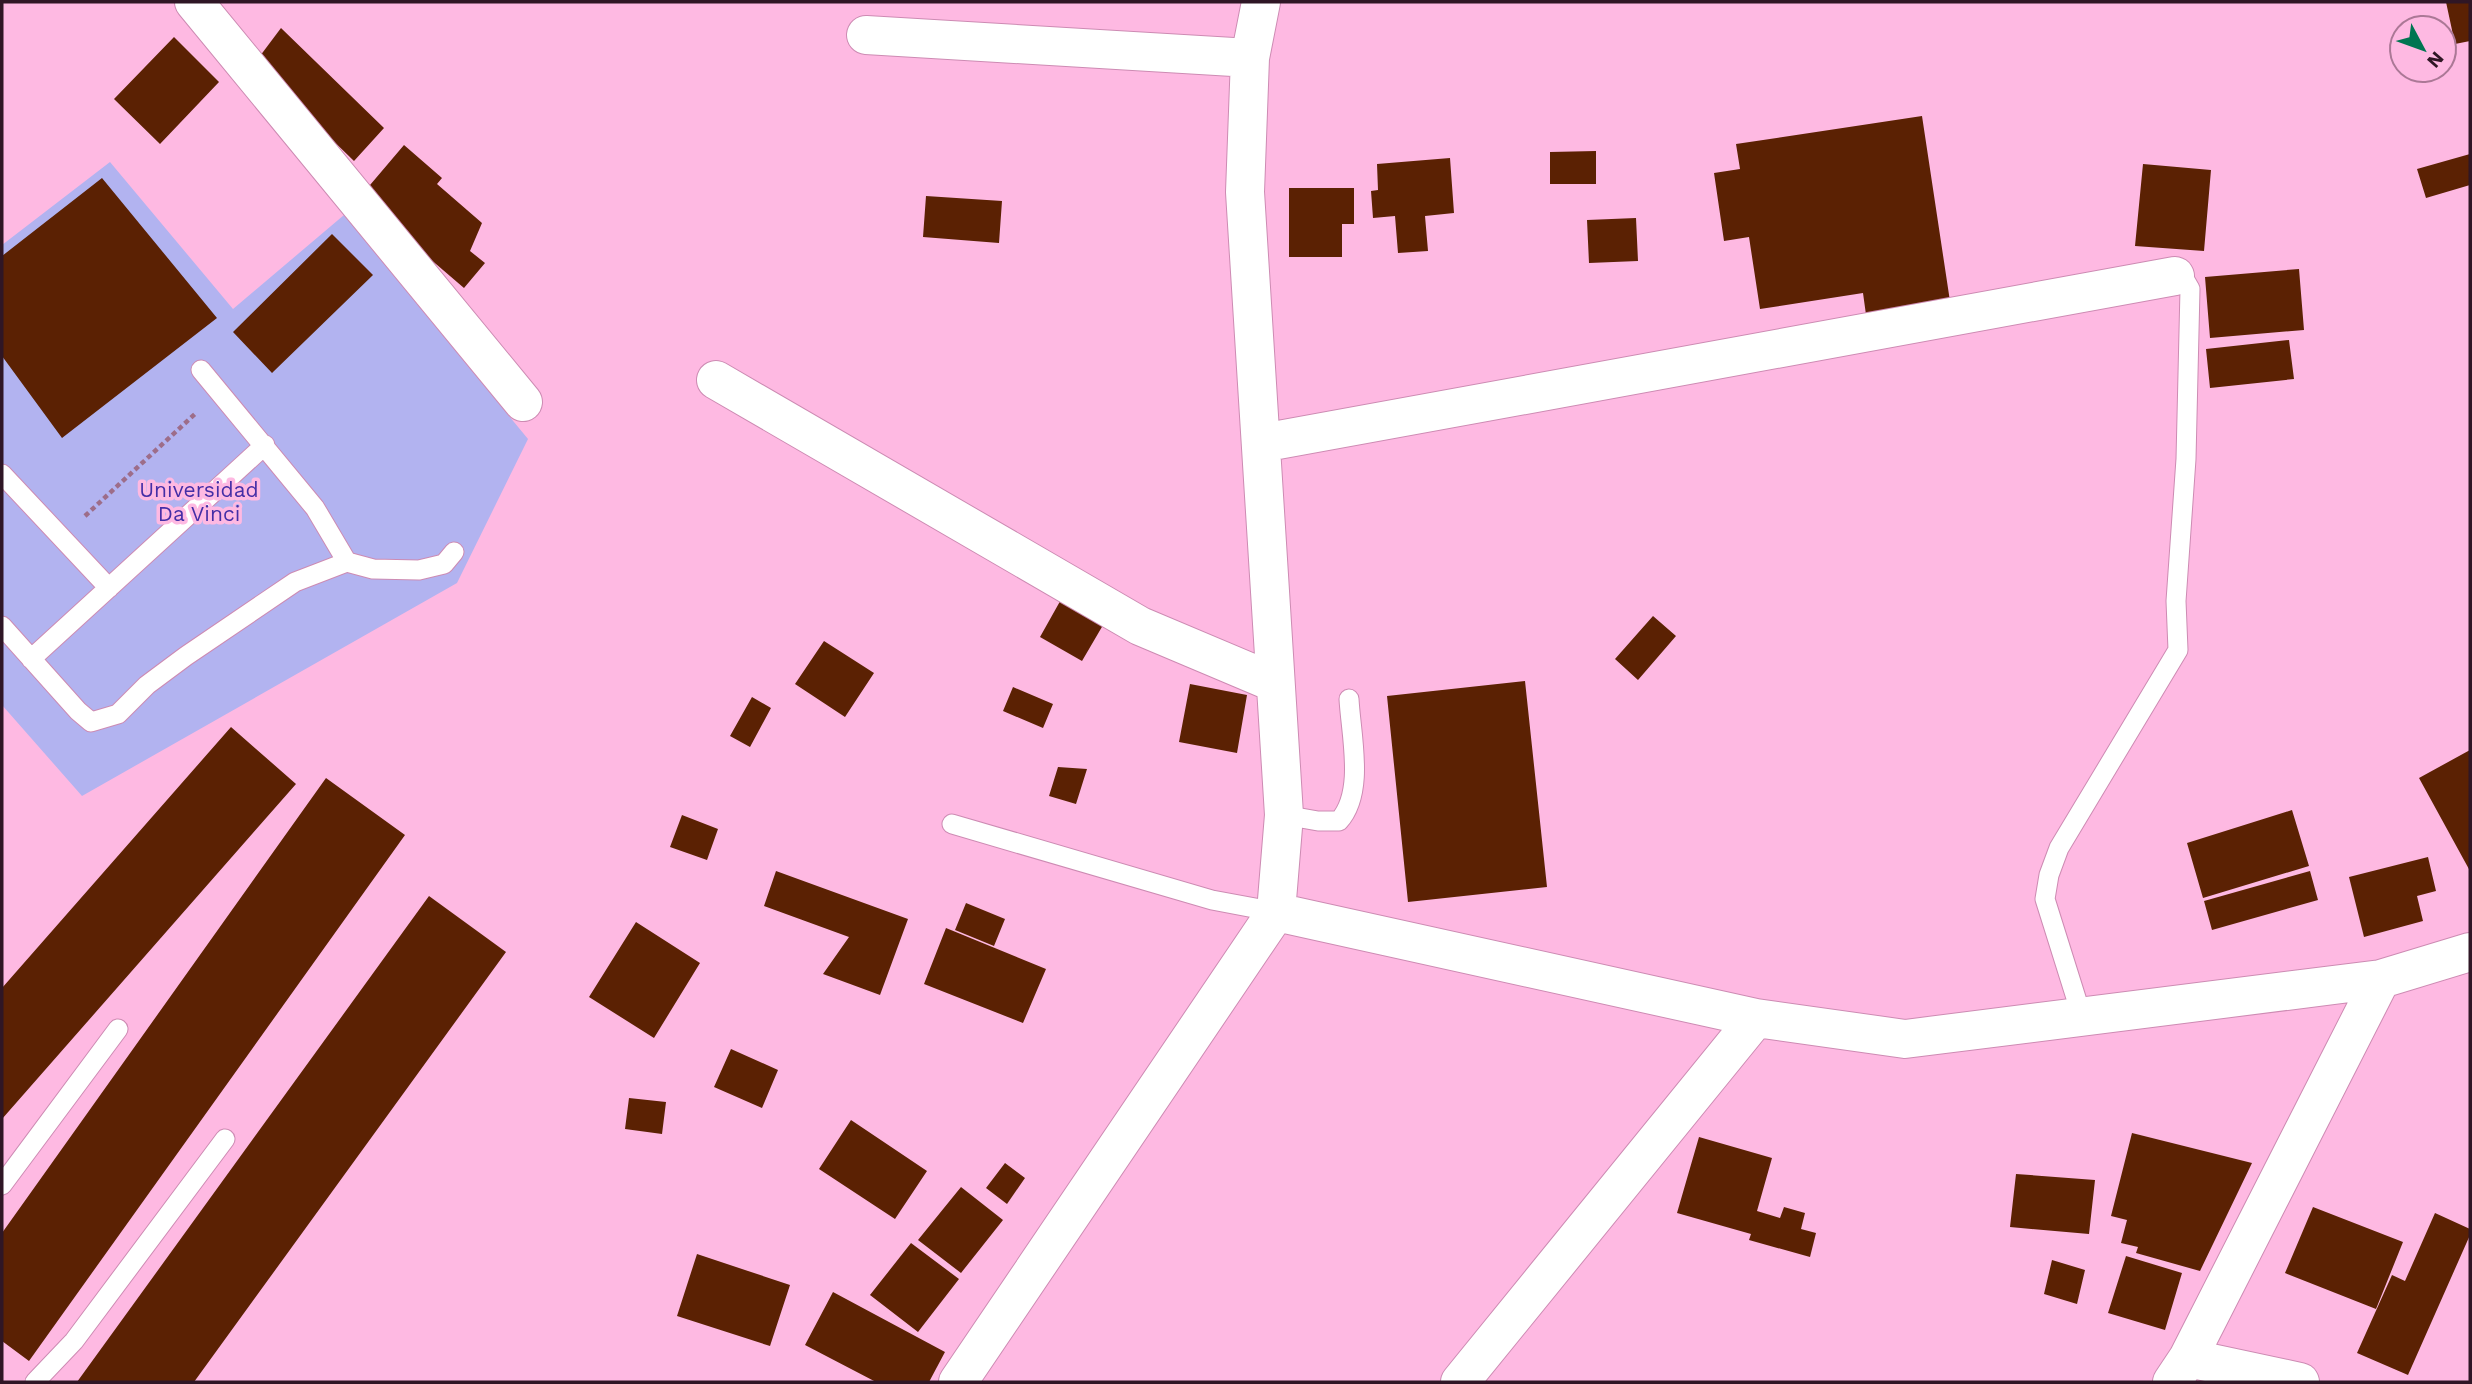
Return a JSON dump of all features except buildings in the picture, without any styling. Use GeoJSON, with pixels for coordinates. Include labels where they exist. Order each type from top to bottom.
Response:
{"type":"FeatureCollection","features":[{"type":"Feature","properties":{"kind":"street"},"geometry":{"type":"LineString","coordinates":[[194,2],[523,402]]}},
{"type":"Feature","properties":{"kind":"street"},"geometry":{"type":"LineString","coordinates":[[958,1382],[1276,912],[1284,815],[1245,192],[1250,58],[1261,2]]}},
{"type":"Feature","properties":{"kind":"street"},"geometry":{"type":"LineString","coordinates":[[866,35],[1250,58]]}},
{"type":"Feature","properties":{"kind":"street"},"geometry":{"type":"LineString","coordinates":[[1262,443],[2175,276]]}},
{"type":"Feature","properties":{"kind":"street"},"geometry":{"type":"LineString","coordinates":[[716,380],[1140,626],[1275,683]]}},
{"type":"Feature","properties":{"kind":"street"},"geometry":{"type":"LineString","coordinates":[[1276,912],[1756,1018],[1905,1039],[2381,979],[2470,952]]}},
{"type":"Feature","properties":{"kind":"street"},"geometry":{"type":"LineString","coordinates":[[2300,1382],[2180,1370],[2381,979]]}},
{"type":"Feature","properties":{"kind":"street"},"geometry":{"type":"LineString","coordinates":[[1460,1382],[1756,1018]]}},
{"type":"Feature","properties":{"kind":"lane"},"geometry":{"type":"LineString","coordinates":[[2082,1017],[2045,899],[2059,848],[2178,650],[2176,601],[2186,459],[2190,289],[2186,282],[2175,276]]}},
{"type":"Feature","properties":{"kind":"lane"},"geometry":{"type":"LineString","coordinates":[[201,370],[315,508],[347,562]]}},
{"type":"Feature","properties":{"kind":"lane"},"geometry":{"type":"LineString","coordinates":[[30,659],[265,445]]}},
{"type":"Feature","properties":{"kind":"lane"},"geometry":{"type":"LineString","coordinates":[[2,474],[109,588]]}},
{"type":"Feature","properties":{"kind":"lane"},"geometry":{"type":"LineString","coordinates":[[2,626],[78,711],[92,722],[100,723],[118,714],[147,685],[186,656],[295,582],[347,562],[373,569],[419,570],[444,564],[454,552]]}},
{"type":"Feature","properties":{"kind":"lane"},"geometry":{"type":"LineString","coordinates":[[1284,815],[1318,821],[1339,821],[1348,811],[1354,789],[1349,699]]}},
{"type":"Feature","properties":{"kind":"lane"},"geometry":{"type":"LineString","coordinates":[[953,824],[1212,900],[1276,912]]}},
{"type":"Feature","properties":{"kind":"lane"},"geometry":{"type":"LineString","coordinates":[[2,1185],[118,1029]]}},
{"type":"Feature","properties":{"kind":"lane"},"geometry":{"type":"LineString","coordinates":[[35,1382],[74,1341],[225,1139]]}},
{"type":"Feature","properties":{"kind":"path"},"geometry":{"type":"LineString","coordinates":[[61,538],[219,391]]}},
{"type":"Feature","properties":{"kind":"green space","name":"Universidad Da Vinci"},"geometry":{"type":"Polygon","coordinates":[[[110,162],[233,309],[344,215],[528,439],[457,583],[82,796],[2,705],[2,245],[110,162]]]}}]}
